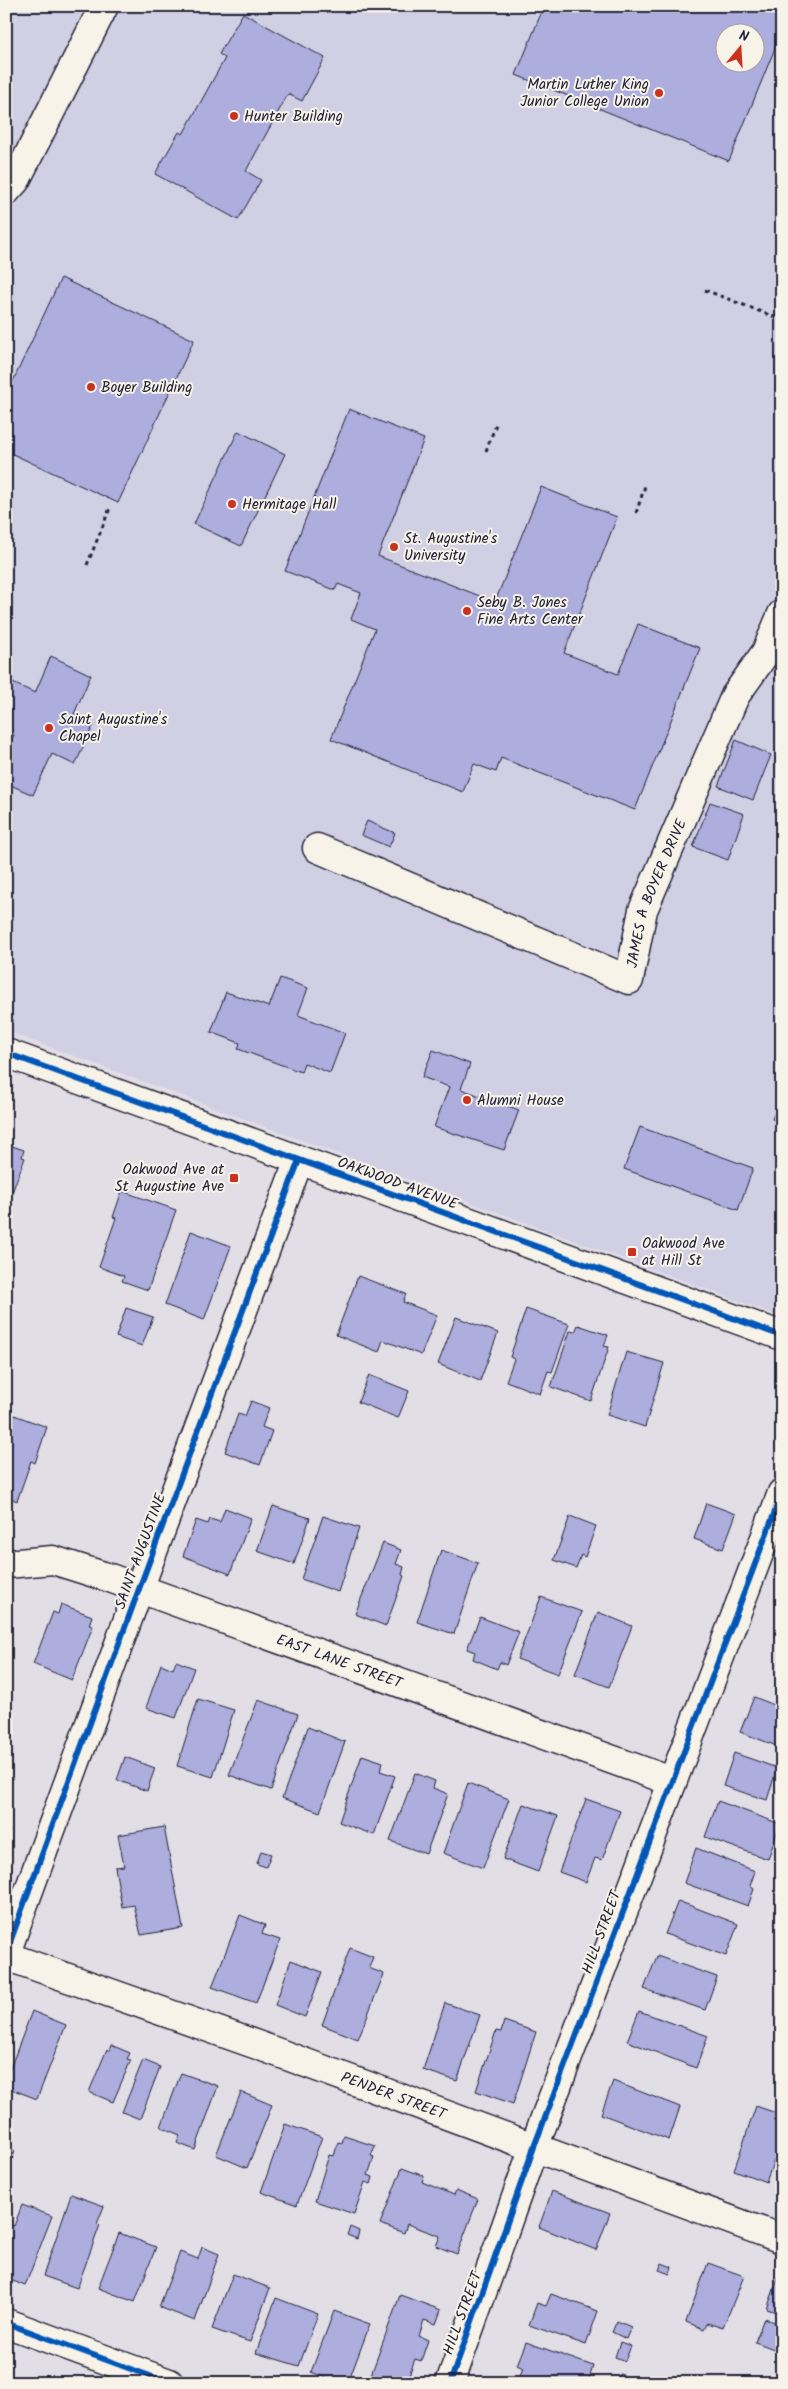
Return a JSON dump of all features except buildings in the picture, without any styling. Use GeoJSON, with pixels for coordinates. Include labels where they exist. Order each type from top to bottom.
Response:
{"type":"FeatureCollection","features":[{"type":"Feature","properties":{"kind":"street"},"geometry":{"type":"LineString","coordinates":[[6,191],[16,180],[104,6]]}},
{"type":"Feature","properties":{"kind":"street","name":"JAMES A BOYER DRIVE"},"geometry":{"type":"LineString","coordinates":[[317,848],[629,980],[643,910],[735,696],[766,652],[782,614]]}},
{"type":"Feature","properties":{"kind":"street","name":"OAKWOOD AVENUE"},"geometry":{"type":"LineString","coordinates":[[6,1053],[782,1336]]}},
{"type":"Feature","properties":{"kind":"street","name":"SAINT AUGUSTINE"},"geometry":{"type":"LineString","coordinates":[[6,1954],[139,1589],[299,1160]]}},
{"type":"Feature","properties":{"kind":"street","name":"HILL STREET"},"geometry":{"type":"LineString","coordinates":[[450,2383],[534,2147],[671,1781],[782,1493]]}},
{"type":"Feature","properties":{"kind":"street","name":"EAST LANE STREET"},"geometry":{"type":"LineString","coordinates":[[6,1564],[53,1560],[139,1589],[671,1781]]}},
{"type":"Feature","properties":{"kind":"street","name":"PENDER STREET"},"geometry":{"type":"LineString","coordinates":[[6,1954],[782,2239]]}},
{"type":"Feature","properties":{"kind":"street"},"geometry":{"type":"LineString","coordinates":[[6,2322],[170,2383]]}},
{"type":"Feature","properties":{"kind":"path"},"geometry":{"type":"LineString","coordinates":[[705,290],[782,320]]}},
{"type":"Feature","properties":{"kind":"path"},"geometry":{"type":"LineString","coordinates":[[486,450],[496,424]]}},
{"type":"Feature","properties":{"kind":"path"},"geometry":{"type":"LineString","coordinates":[[636,513],[646,483]]}},
{"type":"Feature","properties":{"kind":"path"},"geometry":{"type":"LineString","coordinates":[[87,565],[110,508]]}},
{"type":"Feature","properties":{"kind":"shaded area","name":"St. Augustine's University"},"geometry":{"type":"Polygon","coordinates":[[[6,6],[782,6],[782,1317],[6,1031],[6,6]]]}},
{"type":"Feature","properties":{"kind":"cycle path"},"geometry":{"type":"LineString","coordinates":[[6,1053],[782,1336]]}},
{"type":"Feature","properties":{"kind":"cycle path"},"geometry":{"type":"LineString","coordinates":[[6,1953],[299,1160]]}},
{"type":"Feature","properties":{"kind":"cycle path"},"geometry":{"type":"LineString","coordinates":[[450,2383],[534,2147],[782,1493]]}},
{"type":"Feature","properties":{"kind":"cycle path"},"geometry":{"type":"LineString","coordinates":[[6,2323],[169,2383]]}},
{"type":"Feature","properties":{"kind":"place","name":"Martin Luther King Junior College Union"},"geometry":{"type":"Point","coordinates":[659,93]}},
{"type":"Feature","properties":{"kind":"place","name":"Hunter Building"},"geometry":{"type":"Point","coordinates":[234,116]}},
{"type":"Feature","properties":{"kind":"place","name":"Boyer Building"},"geometry":{"type":"Point","coordinates":[91,387]}},
{"type":"Feature","properties":{"kind":"place","name":"Hermitage Hall"},"geometry":{"type":"Point","coordinates":[232,504]}},
{"type":"Feature","properties":{"kind":"place","name":"St. Augustine's University"},"geometry":{"type":"Point","coordinates":[394,547]}},
{"type":"Feature","properties":{"kind":"place","name":"Seby B. Jones Fine Arts Center"},"geometry":{"type":"Point","coordinates":[467,611]}},
{"type":"Feature","properties":{"kind":"place","name":"Saint Augustine's Chapel"},"geometry":{"type":"Point","coordinates":[49,728]}},
{"type":"Feature","properties":{"kind":"place","name":"Alumni House"},"geometry":{"type":"Point","coordinates":[467,1100]}},
{"type":"Feature","properties":{"kind":"place","name":"Oakwood Ave at St Augustine Ave"},"geometry":{"type":"Point","coordinates":[234,1178]}},
{"type":"Feature","properties":{"kind":"place","name":"Oakwood Ave at Hill St"},"geometry":{"type":"Point","coordinates":[632,1252]}}]}
